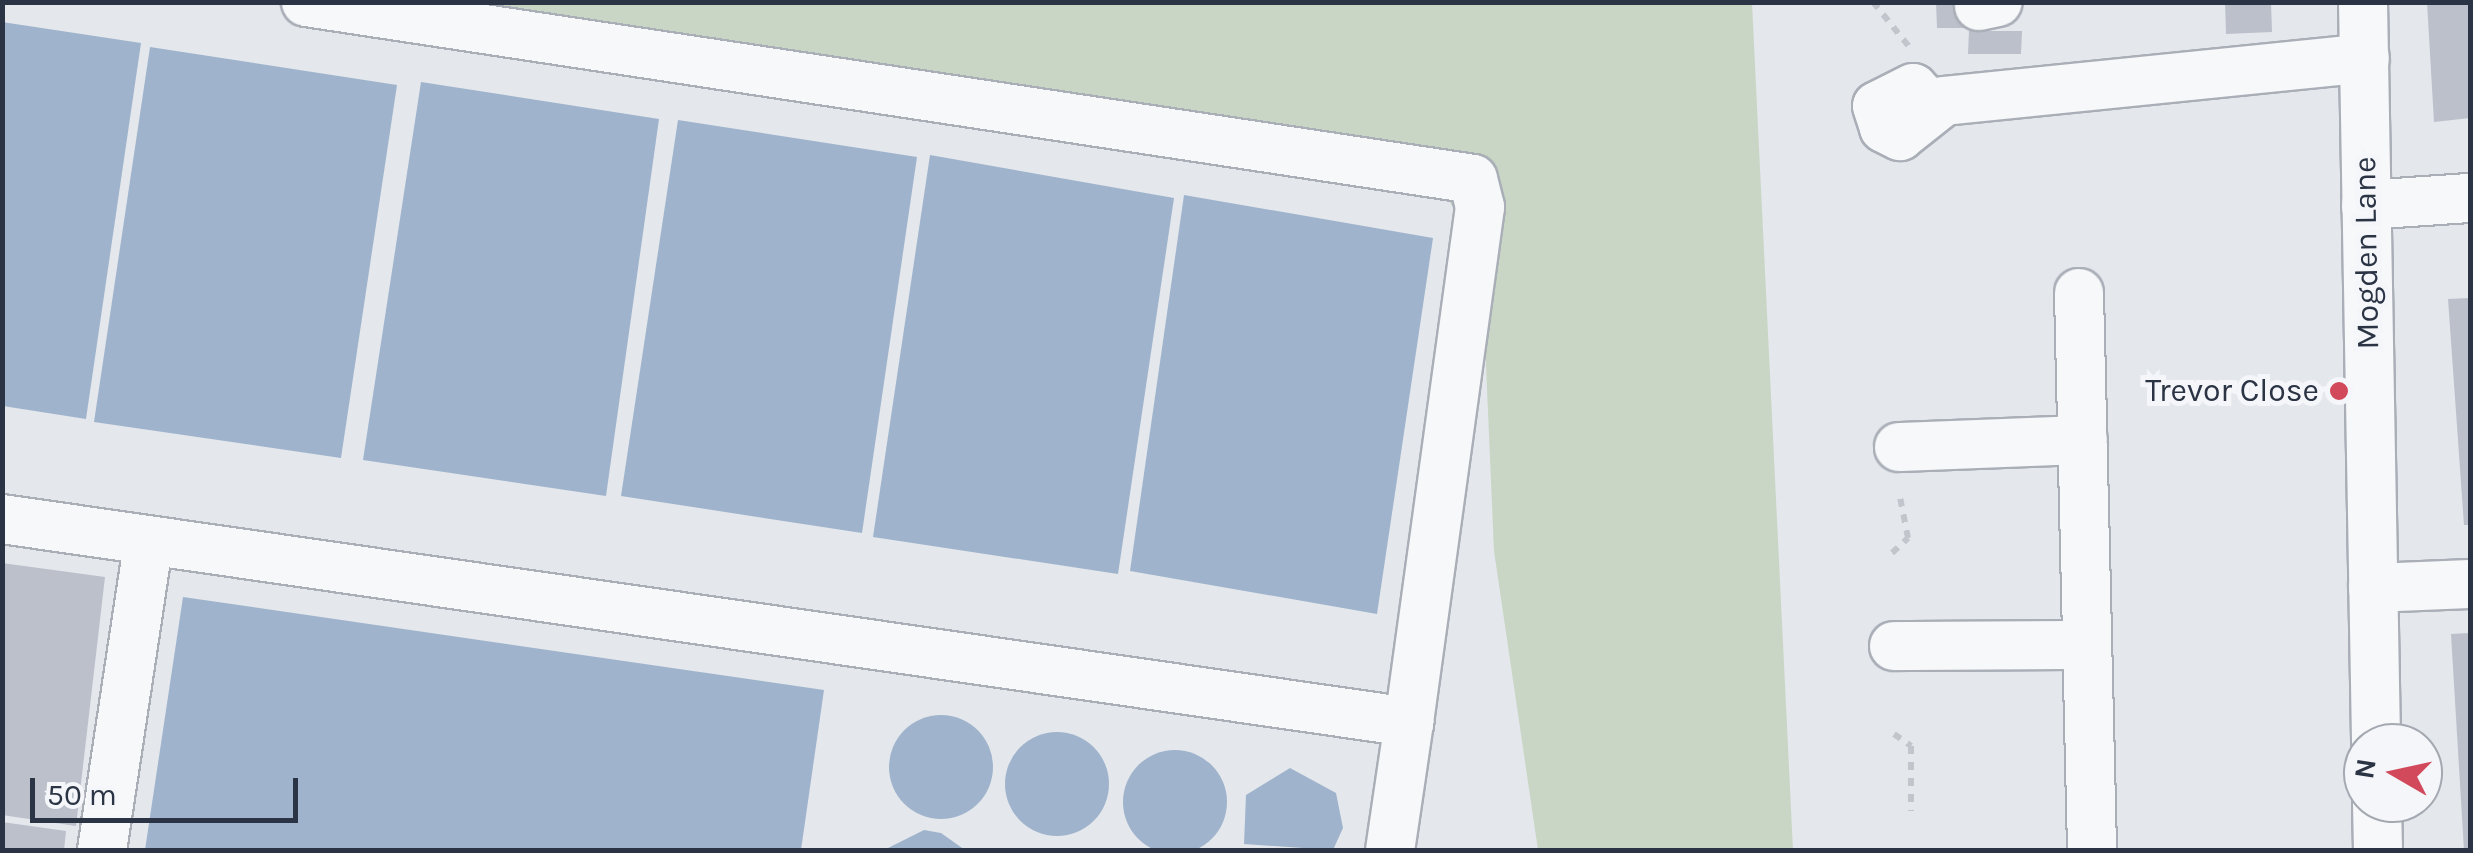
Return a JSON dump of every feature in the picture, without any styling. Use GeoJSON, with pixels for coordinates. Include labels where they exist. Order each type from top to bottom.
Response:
{"type":"FeatureCollection","features":[{"type":"Feature","properties":{"kind":"street"},"geometry":{"type":"LineString","coordinates":[[306,2],[1473,179],[1480,207],[1390,850]]}},
{"type":"Feature","properties":{"kind":"street","name":"Mogden Lane"},"geometry":{"type":"LineString","coordinates":[[2363,2],[2376,723]]}},
{"type":"Feature","properties":{"kind":"street"},"geometry":{"type":"LineString","coordinates":[[1929,105],[2365,58]]}},
{"type":"Feature","properties":{"kind":"street"},"geometry":{"type":"LineString","coordinates":[[2366,205],[2470,198]]}},
{"type":"Feature","properties":{"kind":"street"},"geometry":{"type":"LineString","coordinates":[[2079,293],[2092,850]]}},
{"type":"Feature","properties":{"kind":"street"},"geometry":{"type":"LineString","coordinates":[[1899,469],[2082,440]]}},
{"type":"Feature","properties":{"kind":"street"},"geometry":{"type":"LineString","coordinates":[[2,519],[1410,722]]}},
{"type":"Feature","properties":{"kind":"street"},"geometry":{"type":"LineString","coordinates":[[102,850],[150,541]]}},
{"type":"Feature","properties":{"kind":"street"},"geometry":{"type":"LineString","coordinates":[[2373,588],[2470,584]]}},
{"type":"Feature","properties":{"kind":"street"},"geometry":{"type":"LineString","coordinates":[[1894,646],[2085,645]]}},
{"type":"Feature","properties":{"kind":"street"},"geometry":{"type":"LineString","coordinates":[[2377,823],[2378,850]]}},
{"type":"Feature","properties":{"kind":"path"},"geometry":{"type":"LineString","coordinates":[[1892,553],[1908,538],[1899,469]]}},
{"type":"Feature","properties":{"kind":"path"},"geometry":{"type":"LineString","coordinates":[[1894,734],[1911,746],[1911,811]]}},
{"type":"Feature","properties":{"kind":"green space"},"geometry":{"type":"Polygon","coordinates":[[[302,3],[1752,3],[1793,850],[1538,850],[1494,551],[1481,249],[1426,167],[302,3]]]}},
{"type":"Feature","properties":{"kind":"water"},"geometry":{"type":"Polygon","coordinates":[[[2,22],[141,43],[86,419],[3,406],[2,22]]]}},
{"type":"Feature","properties":{"kind":"water"},"geometry":{"type":"Polygon","coordinates":[[[150,47],[397,85],[341,458],[94,422],[150,47]]]}},
{"type":"Feature","properties":{"kind":"water"},"geometry":{"type":"Polygon","coordinates":[[[421,82],[659,119],[606,496],[363,460],[421,82]]]}},
{"type":"Feature","properties":{"kind":"water"},"geometry":{"type":"Polygon","coordinates":[[[678,120],[917,157],[862,533],[621,496],[678,120]]]}},
{"type":"Feature","properties":{"kind":"water"},"geometry":{"type":"Polygon","coordinates":[[[930,155],[1174,198],[1118,574],[873,537],[930,155]]]}},
{"type":"Feature","properties":{"kind":"water"},"geometry":{"type":"Polygon","coordinates":[[[1184,195],[1433,238],[1377,614],[1130,571],[1184,195]]]}},
{"type":"Feature","properties":{"kind":"water"},"geometry":{"type":"Polygon","coordinates":[[[183,597],[824,690],[801,850],[145,850],[183,597]]]}},
{"type":"Feature","properties":{"kind":"water"},"geometry":{"type":"Polygon","coordinates":[[[941,715],[961,719],[978,730],[989,747],[993,767],[989,787],[978,804],[961,815],[941,819],[921,815],[904,804],[893,787],[889,767],[893,747],[904,730],[921,719],[941,715]]]}},
{"type":"Feature","properties":{"kind":"water"},"geometry":{"type":"Polygon","coordinates":[[[1057,732],[1077,736],[1094,747],[1105,764],[1109,784],[1105,804],[1094,821],[1077,832],[1057,836],[1037,832],[1020,821],[1009,804],[1005,784],[1009,764],[1020,747],[1037,736],[1057,732]]]}},
{"type":"Feature","properties":{"kind":"water"},"geometry":{"type":"Polygon","coordinates":[[[1175,750],[1195,754],[1218,773],[1227,802],[1223,822],[1204,845],[1175,854],[1155,850],[1132,831],[1123,802],[1127,782],[1146,759],[1175,750]]]}},
{"type":"Feature","properties":{"kind":"water"},"geometry":{"type":"Polygon","coordinates":[[[1290,768],[1336,793],[1343,828],[1333,850],[1244,844],[1246,795],[1290,768]]]}},
{"type":"Feature","properties":{"kind":"water"},"geometry":{"type":"Polygon","coordinates":[[[924,830],[941,833],[965,850],[884,850],[924,830]]]}},
{"type":"Feature","properties":{"kind":"building"},"geometry":{"type":"Polygon","coordinates":[[[1936,2],[1969,2],[1969,28],[1937,28],[1936,2]]]}},
{"type":"Feature","properties":{"kind":"building"},"geometry":{"type":"Polygon","coordinates":[[[2225,2],[2271,2],[2272,32],[2226,34],[2225,2]]]}},
{"type":"Feature","properties":{"kind":"building"},"geometry":{"type":"Polygon","coordinates":[[[2427,2],[2470,2],[2470,118],[2434,122],[2427,2]]]}},
{"type":"Feature","properties":{"kind":"building"},"geometry":{"type":"Polygon","coordinates":[[[1969,31],[2022,31],[2021,54],[1968,54],[1969,31]]]}},
{"type":"Feature","properties":{"kind":"building"},"geometry":{"type":"Polygon","coordinates":[[[2470,298],[2470,525],[2464,525],[2448,299],[2470,298]]]}},
{"type":"Feature","properties":{"kind":"building"},"geometry":{"type":"Polygon","coordinates":[[[2,563],[105,577],[76,826],[2,815],[2,563]]]}},
{"type":"Feature","properties":{"kind":"building"},"geometry":{"type":"Polygon","coordinates":[[[2470,633],[2470,850],[2464,850],[2451,634],[2470,633]]]}},
{"type":"Feature","properties":{"kind":"building"},"geometry":{"type":"Polygon","coordinates":[[[2,822],[66,831],[64,850],[2,850],[2,822]]]}},
{"type":"Feature","properties":{"kind":"place","name":"Trevor Close"},"geometry":{"type":"Point","coordinates":[2339,391]}}]}
